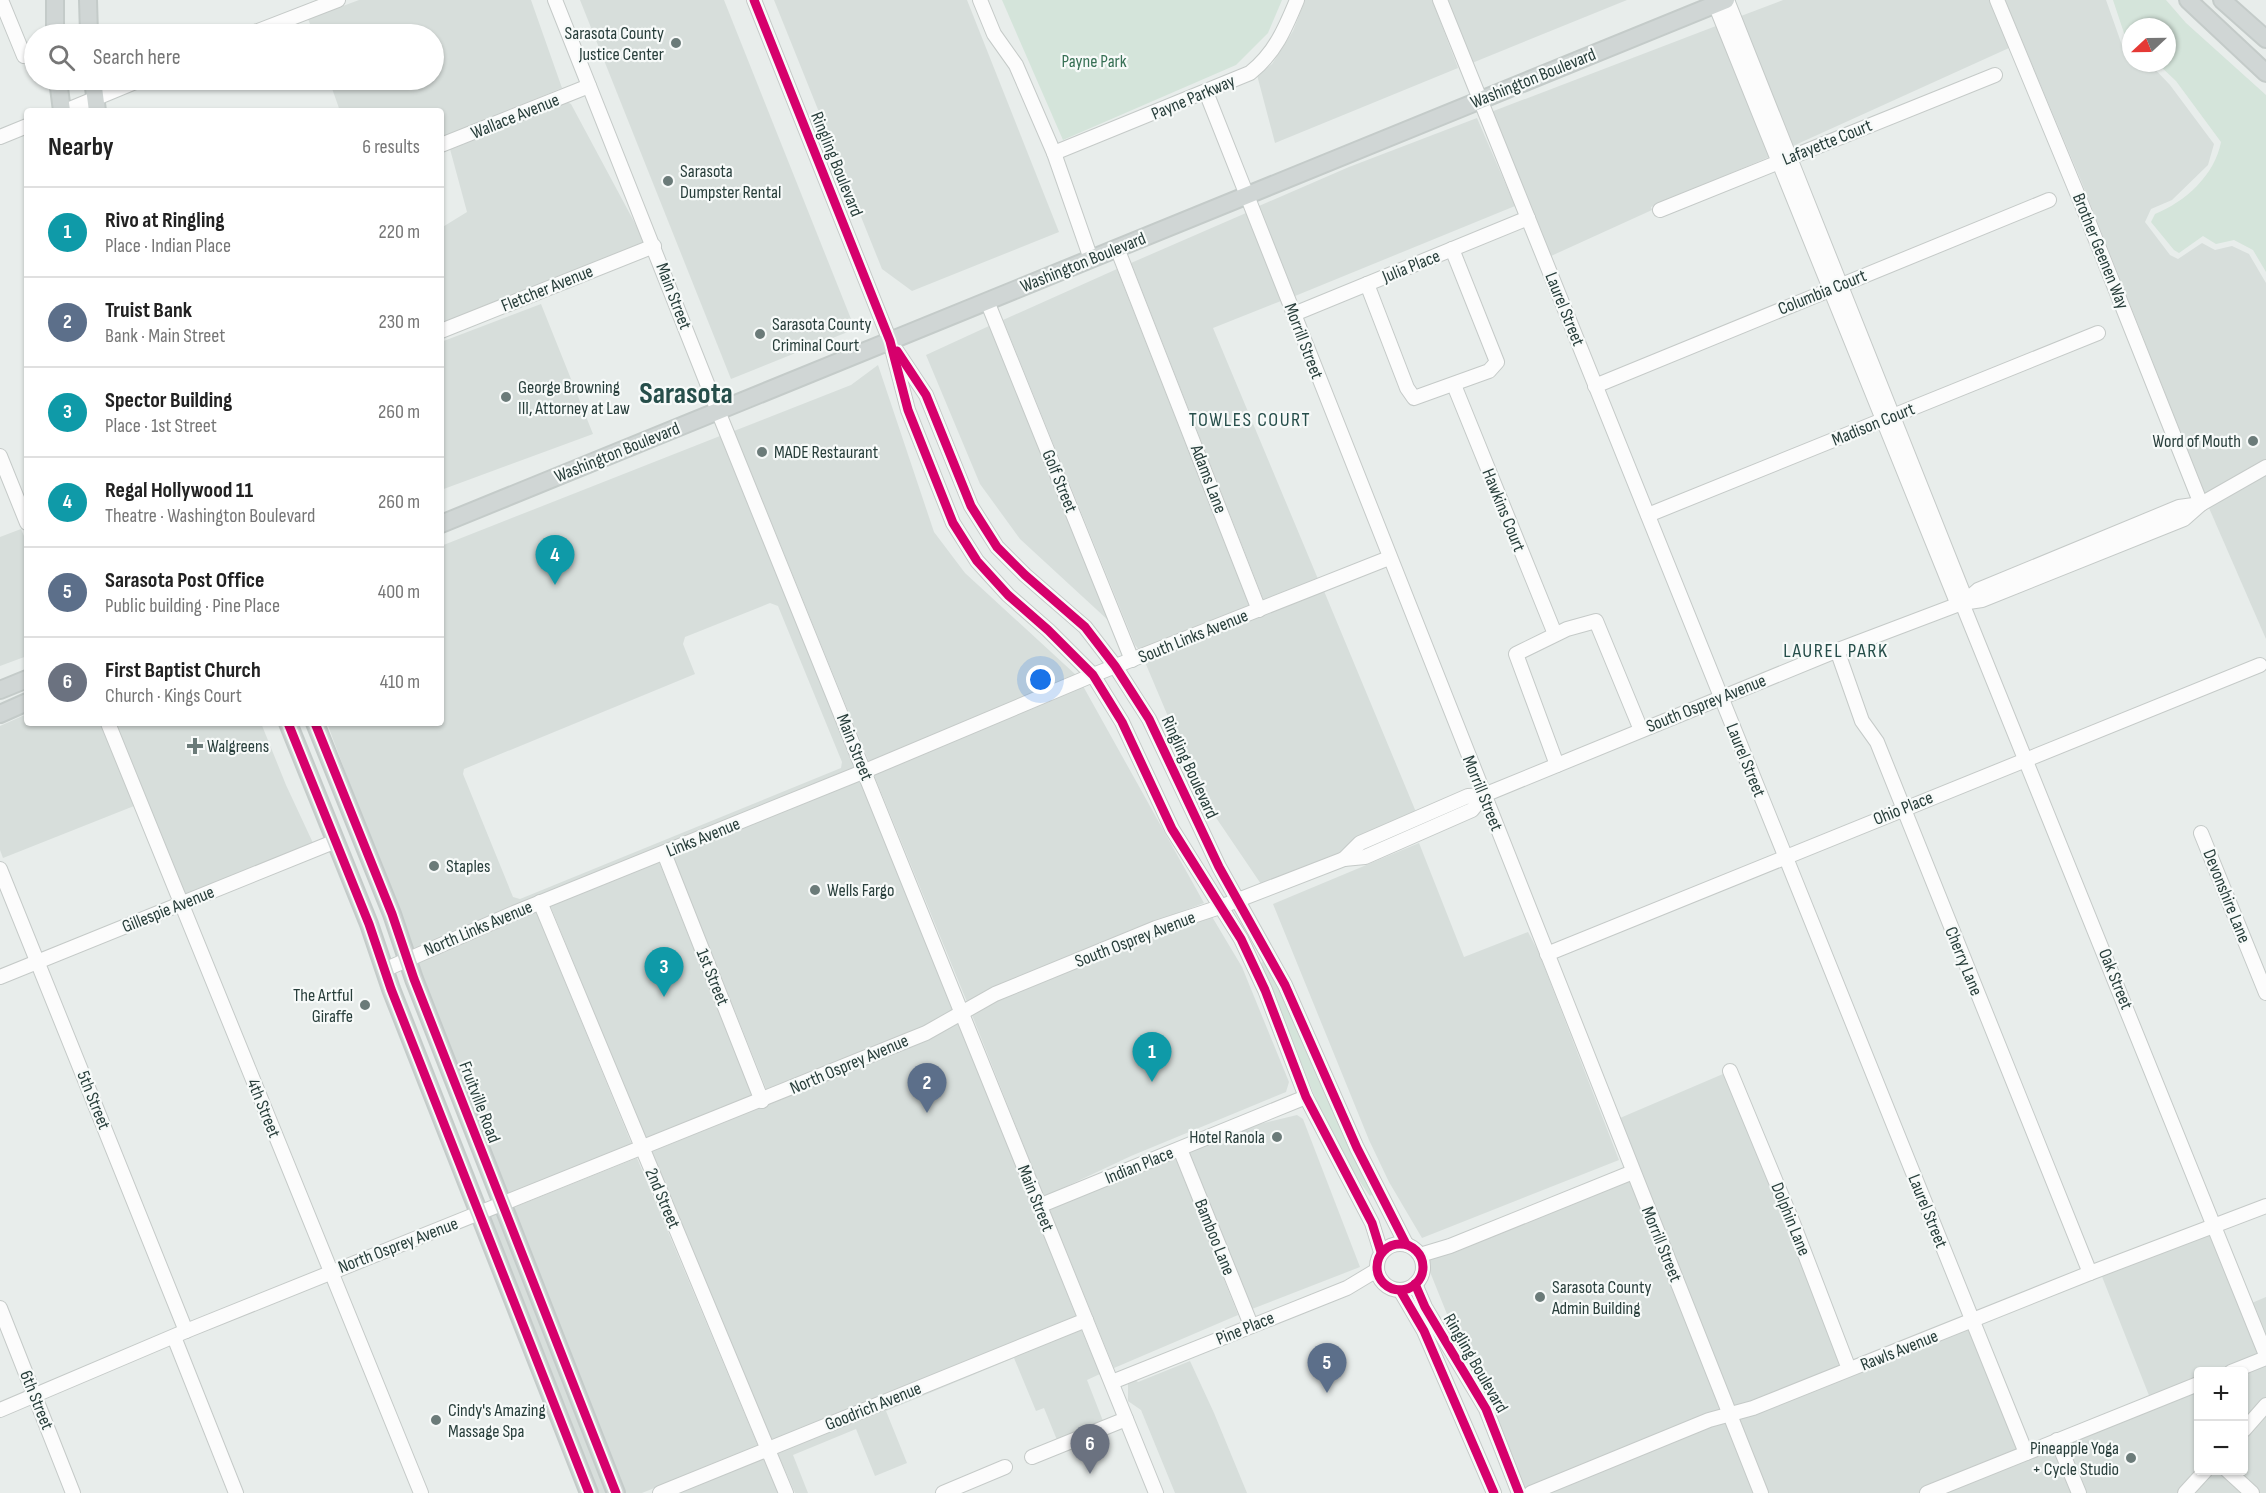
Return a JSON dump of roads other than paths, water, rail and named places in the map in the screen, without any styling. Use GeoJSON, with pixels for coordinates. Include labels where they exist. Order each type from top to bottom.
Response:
{"type":"FeatureCollection","features":[{"type":"Feature","properties":{"kind":"main road"},"geometry":{"type":"LineString","coordinates":[[55,0],[56,24]]}},
{"type":"Feature","properties":{"kind":"main road"},"geometry":{"type":"LineString","coordinates":[[88,0],[89,24]]}},
{"type":"Feature","properties":{"kind":"main road"},"geometry":{"type":"LineString","coordinates":[[2188,0],[2266,73]]}},
{"type":"Feature","properties":{"kind":"main road"},"geometry":{"type":"LineString","coordinates":[[2222,0],[2266,39]]}},
{"type":"Feature","properties":{"kind":"main road","name":"Washington Boulevard"},"geometry":{"type":"LineString","coordinates":[[444,523],[1722,1]]}},
{"type":"Feature","properties":{"kind":"main road"},"geometry":{"type":"LineString","coordinates":[[60,90],[63,108]]}},
{"type":"Feature","properties":{"kind":"main road"},"geometry":{"type":"LineString","coordinates":[[94,90],[96,105]]}},
{"type":"Feature","properties":{"kind":"main road"},"geometry":{"type":"LineString","coordinates":[[0,690],[24,680]]}},
{"type":"Feature","properties":{"kind":"main road"},"geometry":{"type":"LineString","coordinates":[[0,714],[24,703]]}},
{"type":"Feature","properties":{"kind":"main road"},"geometry":{"type":"LineString","coordinates":[[289,726],[589,1493]]}},
{"type":"Feature","properties":{"kind":"main road","name":"Fruitville Road"},"geometry":{"type":"LineString","coordinates":[[316,726],[392,914],[407,959],[616,1493]]}},
{"type":"Feature","properties":{"kind":"street"},"geometry":{"type":"LineString","coordinates":[[1,0],[24,56]]}},
{"type":"Feature","properties":{"kind":"street"},"geometry":{"type":"LineString","coordinates":[[273,24],[319,4],[338,0]]}},
{"type":"Feature","properties":{"kind":"street","name":"Main Street"},"geometry":{"type":"LineString","coordinates":[[555,0],[718,411],[1156,1493]]}},
{"type":"Feature","properties":{"kind":"street","name":"Ringling Boulevard"},"geometry":{"type":"LineString","coordinates":[[754,0],[890,341],[908,410],[953,523],[977,561],[1008,595],[1048,630],[1093,675],[1122,722],[1172,829],[1241,939],[1265,990],[1306,1097],[1372,1223],[1381,1252]]}},
{"type":"Feature","properties":{"kind":"street"},"geometry":{"type":"LineString","coordinates":[[980,0],[994,34],[1016,65],[1053,153],[1091,259]]}},
{"type":"Feature","properties":{"kind":"street","name":"Payne Parkway"},"geometry":{"type":"LineString","coordinates":[[1053,153],[1250,73],[1267,59],[1287,28],[1297,0]]}},
{"type":"Feature","properties":{"kind":"street","name":"Laurel Street"},"geometry":{"type":"LineString","coordinates":[[1440,0],[1478,101],[1528,218],[2026,1453]]}},
{"type":"Feature","properties":{"kind":"street","name":"Brother Geenen Way"},"geometry":{"type":"LineString","coordinates":[[1997,0],[2079,195],[2201,504]]}},
{"type":"Feature","properties":{"kind":"street","name":"Oak Street"},"geometry":{"type":"LineString","coordinates":[[1722,1],[1962,603],[2216,1226],[2266,1356]]}},
{"type":"Feature","properties":{"kind":"street","name":"Lafayette Court"},"geometry":{"type":"LineString","coordinates":[[1660,210],[1995,75]]}},
{"type":"Feature","properties":{"kind":"street","name":"Wallace Avenue"},"geometry":{"type":"LineString","coordinates":[[444,144],[589,86]]}},
{"type":"Feature","properties":{"kind":"street"},"geometry":{"type":"LineString","coordinates":[[80,108],[96,105],[122,90]]}},
{"type":"Feature","properties":{"kind":"street","name":"Morrill Street"},"geometry":{"type":"LineString","coordinates":[[1206,92],[1761,1493]]}},
{"type":"Feature","properties":{"kind":"street"},"geometry":{"type":"LineString","coordinates":[[0,137],[24,127]]}},
{"type":"Feature","properties":{"kind":"street","name":"Columbia Court"},"geometry":{"type":"LineString","coordinates":[[1595,386],[2049,200]]}},
{"type":"Feature","properties":{"kind":"street","name":"Julia Place"},"geometry":{"type":"LineString","coordinates":[[1294,314],[1528,218]]}},
{"type":"Feature","properties":{"kind":"street","name":"Fletcher Avenue"},"geometry":{"type":"LineString","coordinates":[[444,329],[654,246]]}},
{"type":"Feature","properties":{"kind":"street","name":"Adams Lane"},"geometry":{"type":"LineString","coordinates":[[1117,248],[1259,610]]}},
{"type":"Feature","properties":{"kind":"street"},"geometry":{"type":"LineString","coordinates":[[1367,284],[1412,397],[1420,399],[1489,371],[1497,362],[1452,249]]}},
{"type":"Feature","properties":{"kind":"street","name":"Golf Street"},"geometry":{"type":"LineString","coordinates":[[987,301],[1132,660]]}},
{"type":"Feature","properties":{"kind":"street","name":"Madison Court"},"geometry":{"type":"LineString","coordinates":[[1648,515],[2098,333]]}},
{"type":"Feature","properties":{"kind":"street","name":"Ringling Boulevard"},"geometry":{"type":"LineString","coordinates":[[890,341],[926,395],[971,506],[997,547],[1025,575],[1085,627],[1115,666],[1149,718],[1219,867],[1285,985],[1356,1148],[1406,1244]]}},
{"type":"Feature","properties":{"kind":"street","name":"Hawkins Court"},"geometry":{"type":"LineString","coordinates":[[1454,385],[1555,634]]}},
{"type":"Feature","properties":{"kind":"street"},"geometry":{"type":"LineString","coordinates":[[0,456],[24,516]]}},
{"type":"Feature","properties":{"kind":"street","name":"South Osprey Avenue"},"geometry":{"type":"LineString","coordinates":[[963,1012],[1023,982],[1156,928],[1220,907],[1344,859],[1360,843],[1468,796],[1484,795],[1837,650],[1962,603],[1982,600],[2184,519],[2201,504],[2266,467]]}},
{"type":"Feature","properties":{"kind":"street","name":"South Links Avenue"},"geometry":{"type":"LineString","coordinates":[[865,771],[1115,666],[1389,558]]}},
{"type":"Feature","properties":{"kind":"street"},"geometry":{"type":"LineString","coordinates":[[1557,765],[1516,658],[1516,654],[1555,634],[1596,621],[1641,729]]}},
{"type":"Feature","properties":{"kind":"street","name":"Cherry Lane"},"geometry":{"type":"LineString","coordinates":[[1837,650],[1862,721],[1877,742],[2090,1273]]}},
{"type":"Feature","properties":{"kind":"street","name":"Ohio Place"},"geometry":{"type":"LineString","coordinates":[[1547,954],[2260,665]]}},
{"type":"Feature","properties":{"kind":"street","name":"4th Street"},"geometry":{"type":"LineString","coordinates":[[109,726],[421,1493]]}},
{"type":"Feature","properties":{"kind":"street","name":"Links Avenue"},"geometry":{"type":"LineString","coordinates":[[540,902],[865,771]]}},
{"type":"Feature","properties":{"kind":"street","name":"Devonshire Lane"},"geometry":{"type":"LineString","coordinates":[[2201,833],[2266,993]]}},
{"type":"Feature","properties":{"kind":"street","name":"Gillespie Avenue"},"geometry":{"type":"LineString","coordinates":[[0,977],[336,841]]}},
{"type":"Feature","properties":{"kind":"street","name":"1st Street"},"geometry":{"type":"LineString","coordinates":[[664,853],[762,1101]]}},
{"type":"Feature","properties":{"kind":"street","name":"5th Street"},"geometry":{"type":"LineString","coordinates":[[0,869],[38,962],[180,1334],[236,1493]]}},
{"type":"Feature","properties":{"kind":"street","name":"North Links Avenue"},"geometry":{"type":"LineString","coordinates":[[384,970],[540,902]]}},
{"type":"Feature","properties":{"kind":"street","name":"2nd Street"},"geometry":{"type":"LineString","coordinates":[[540,902],[786,1493]]}},
{"type":"Feature","properties":{"kind":"street","name":"North Osprey Avenue"},"geometry":{"type":"LineString","coordinates":[[0,1410],[331,1272],[762,1101],[926,1032],[963,1012]]}},
{"type":"Feature","properties":{"kind":"street","name":"Dolphin Lane"},"geometry":{"type":"LineString","coordinates":[[1730,1071],[1794,1222],[1849,1370]]}},
{"type":"Feature","properties":{"kind":"street","name":"Indian Place"},"geometry":{"type":"LineString","coordinates":[[1039,1206],[1306,1097]]}},
{"type":"Feature","properties":{"kind":"street","name":"Bamboo Lane"},"geometry":{"type":"LineString","coordinates":[[1180,1149],[1251,1325]]}},
{"type":"Feature","properties":{"kind":"street"},"geometry":{"type":"LineString","coordinates":[[1420,1255],[1450,1246],[1633,1172]]}},
{"type":"Feature","properties":{"kind":"street","name":"Rawls Avenue"},"geometry":{"type":"LineString","coordinates":[[1532,1493],[2266,1206]]}},
{"type":"Feature","properties":{"kind":"street"},"geometry":{"type":"LineString","coordinates":[[1395,1244],[1406,1244],[1420,1255],[1422,1272],[1415,1284],[1400,1290],[1386,1286],[1377,1270],[1381,1252],[1395,1244]]}},
{"type":"Feature","properties":{"kind":"street","name":"Pine Place"},"geometry":{"type":"LineString","coordinates":[[1112,1382],[1347,1287],[1377,1270]]}},
{"type":"Feature","properties":{"kind":"street","name":"Ringling Boulevard"},"geometry":{"type":"LineString","coordinates":[[1415,1284],[1425,1307],[1486,1409],[1519,1493]]}},
{"type":"Feature","properties":{"kind":"street","name":"Ringling Boulevard"},"geometry":{"type":"LineString","coordinates":[[1400,1290],[1424,1331],[1494,1493]]}},
{"type":"Feature","properties":{"kind":"street","name":"6th Street"},"geometry":{"type":"LineString","coordinates":[[0,1308],[73,1493]]}},
{"type":"Feature","properties":{"kind":"street","name":"Goodrich Avenue"},"geometry":{"type":"LineString","coordinates":[[660,1493],[1086,1320]]}},
{"type":"Feature","properties":{"kind":"street"},"geometry":{"type":"LineString","coordinates":[[2240,1367],[2266,1356]]}},
{"type":"Feature","properties":{"kind":"street"},"geometry":{"type":"LineString","coordinates":[[1927,1493],[2194,1386]]}},
{"type":"Feature","properties":{"kind":"street"},"geometry":{"type":"LineString","coordinates":[[2248,1425],[2266,1405]]}},
{"type":"Feature","properties":{"kind":"street"},"geometry":{"type":"LineString","coordinates":[[1032,1457],[1126,1419]]}},
{"type":"Feature","properties":{"kind":"street"},"geometry":{"type":"LineString","coordinates":[[2057,1440],[2079,1493]]}},
{"type":"Feature","properties":{"kind":"street"},"geometry":{"type":"LineString","coordinates":[[943,1493],[1005,1467]]}},
{"type":"Feature","properties":{"kind":"street"},"geometry":{"type":"LineString","coordinates":[[2185,1493],[2201,1475]]}},
{"type":"Feature","properties":{"kind":"street"},"geometry":{"type":"LineString","coordinates":[[2233,1475],[2252,1493]]}},
{"type":"Feature","properties":{"kind":"place","name":"Sarasota County Justice Center"},"geometry":{"type":"Point","coordinates":[676,43]}},
{"type":"Feature","properties":{"kind":"place","name":"Sarasota Dumpster Rental"},"geometry":{"type":"Point","coordinates":[668,181]}},
{"type":"Feature","properties":{"kind":"place","name":"Sarasota County Criminal Court"},"geometry":{"type":"Point","coordinates":[760,334]}},
{"type":"Feature","properties":{"kind":"place","name":"George Browning III, Attorney at Law"},"geometry":{"type":"Point","coordinates":[506,397]}},
{"type":"Feature","properties":{"kind":"place","name":"Word of Mouth"},"geometry":{"type":"Point","coordinates":[2253,441]}},
{"type":"Feature","properties":{"kind":"place","name":"MADE Restaurant"},"geometry":{"type":"Point","coordinates":[762,452]}},
{"type":"Feature","properties":{"kind":"place","name":"Regal Hollywood 11"},"geometry":{"type":"Point","coordinates":[555,585]}},
{"type":"Feature","properties":{"kind":"place","name":"Walgreens"},"geometry":{"type":"Point","coordinates":[195,746]}},
{"type":"Feature","properties":{"kind":"place","name":"Staples"},"geometry":{"type":"Point","coordinates":[434,866]}},
{"type":"Feature","properties":{"kind":"place","name":"Wells Fargo"},"geometry":{"type":"Point","coordinates":[815,890]}},
{"type":"Feature","properties":{"kind":"place","name":"Spector Building"},"geometry":{"type":"Point","coordinates":[664,997]}},
{"type":"Feature","properties":{"kind":"place","name":"The Artful Giraffe"},"geometry":{"type":"Point","coordinates":[365,1005]}},
{"type":"Feature","properties":{"kind":"place","name":"Rivo at Ringling"},"geometry":{"type":"Point","coordinates":[1152,1082]}},
{"type":"Feature","properties":{"kind":"place","name":"Truist Bank"},"geometry":{"type":"Point","coordinates":[927,1113]}},
{"type":"Feature","properties":{"kind":"place","name":"Hotel Ranola"},"geometry":{"type":"Point","coordinates":[1277,1137]}},
{"type":"Feature","properties":{"kind":"place","name":"Sarasota County Admin Building"},"geometry":{"type":"Point","coordinates":[1540,1297]}},
{"type":"Feature","properties":{"kind":"place","name":"Sarasota Post Office"},"geometry":{"type":"Point","coordinates":[1327,1393]}},
{"type":"Feature","properties":{"kind":"place","name":"Cindy's Amazing Massage Spa"},"geometry":{"type":"Point","coordinates":[436,1420]}},
{"type":"Feature","properties":{"kind":"place","name":"Pineapple Yoga + Cycle Studio"},"geometry":{"type":"Point","coordinates":[2131,1458]}},
{"type":"Feature","properties":{"kind":"place","name":"First Baptist Church"},"geometry":{"type":"Point","coordinates":[1090,1474]}},
{"type":"Feature","properties":{"kind":"district","name":"Sarasota"},"geometry":{"type":"Point","coordinates":[686,393]}},
{"type":"Feature","properties":{"kind":"district","name":"TOWLES COURT"},"geometry":{"type":"Point","coordinates":[1250,419]}},
{"type":"Feature","properties":{"kind":"district","name":"LAUREL PARK"},"geometry":{"type":"Point","coordinates":[1836,650]}},
{"type":"Feature","properties":{"kind":"park label","name":"Payne Park"},"geometry":{"type":"Point","coordinates":[1094,61]}}]}
